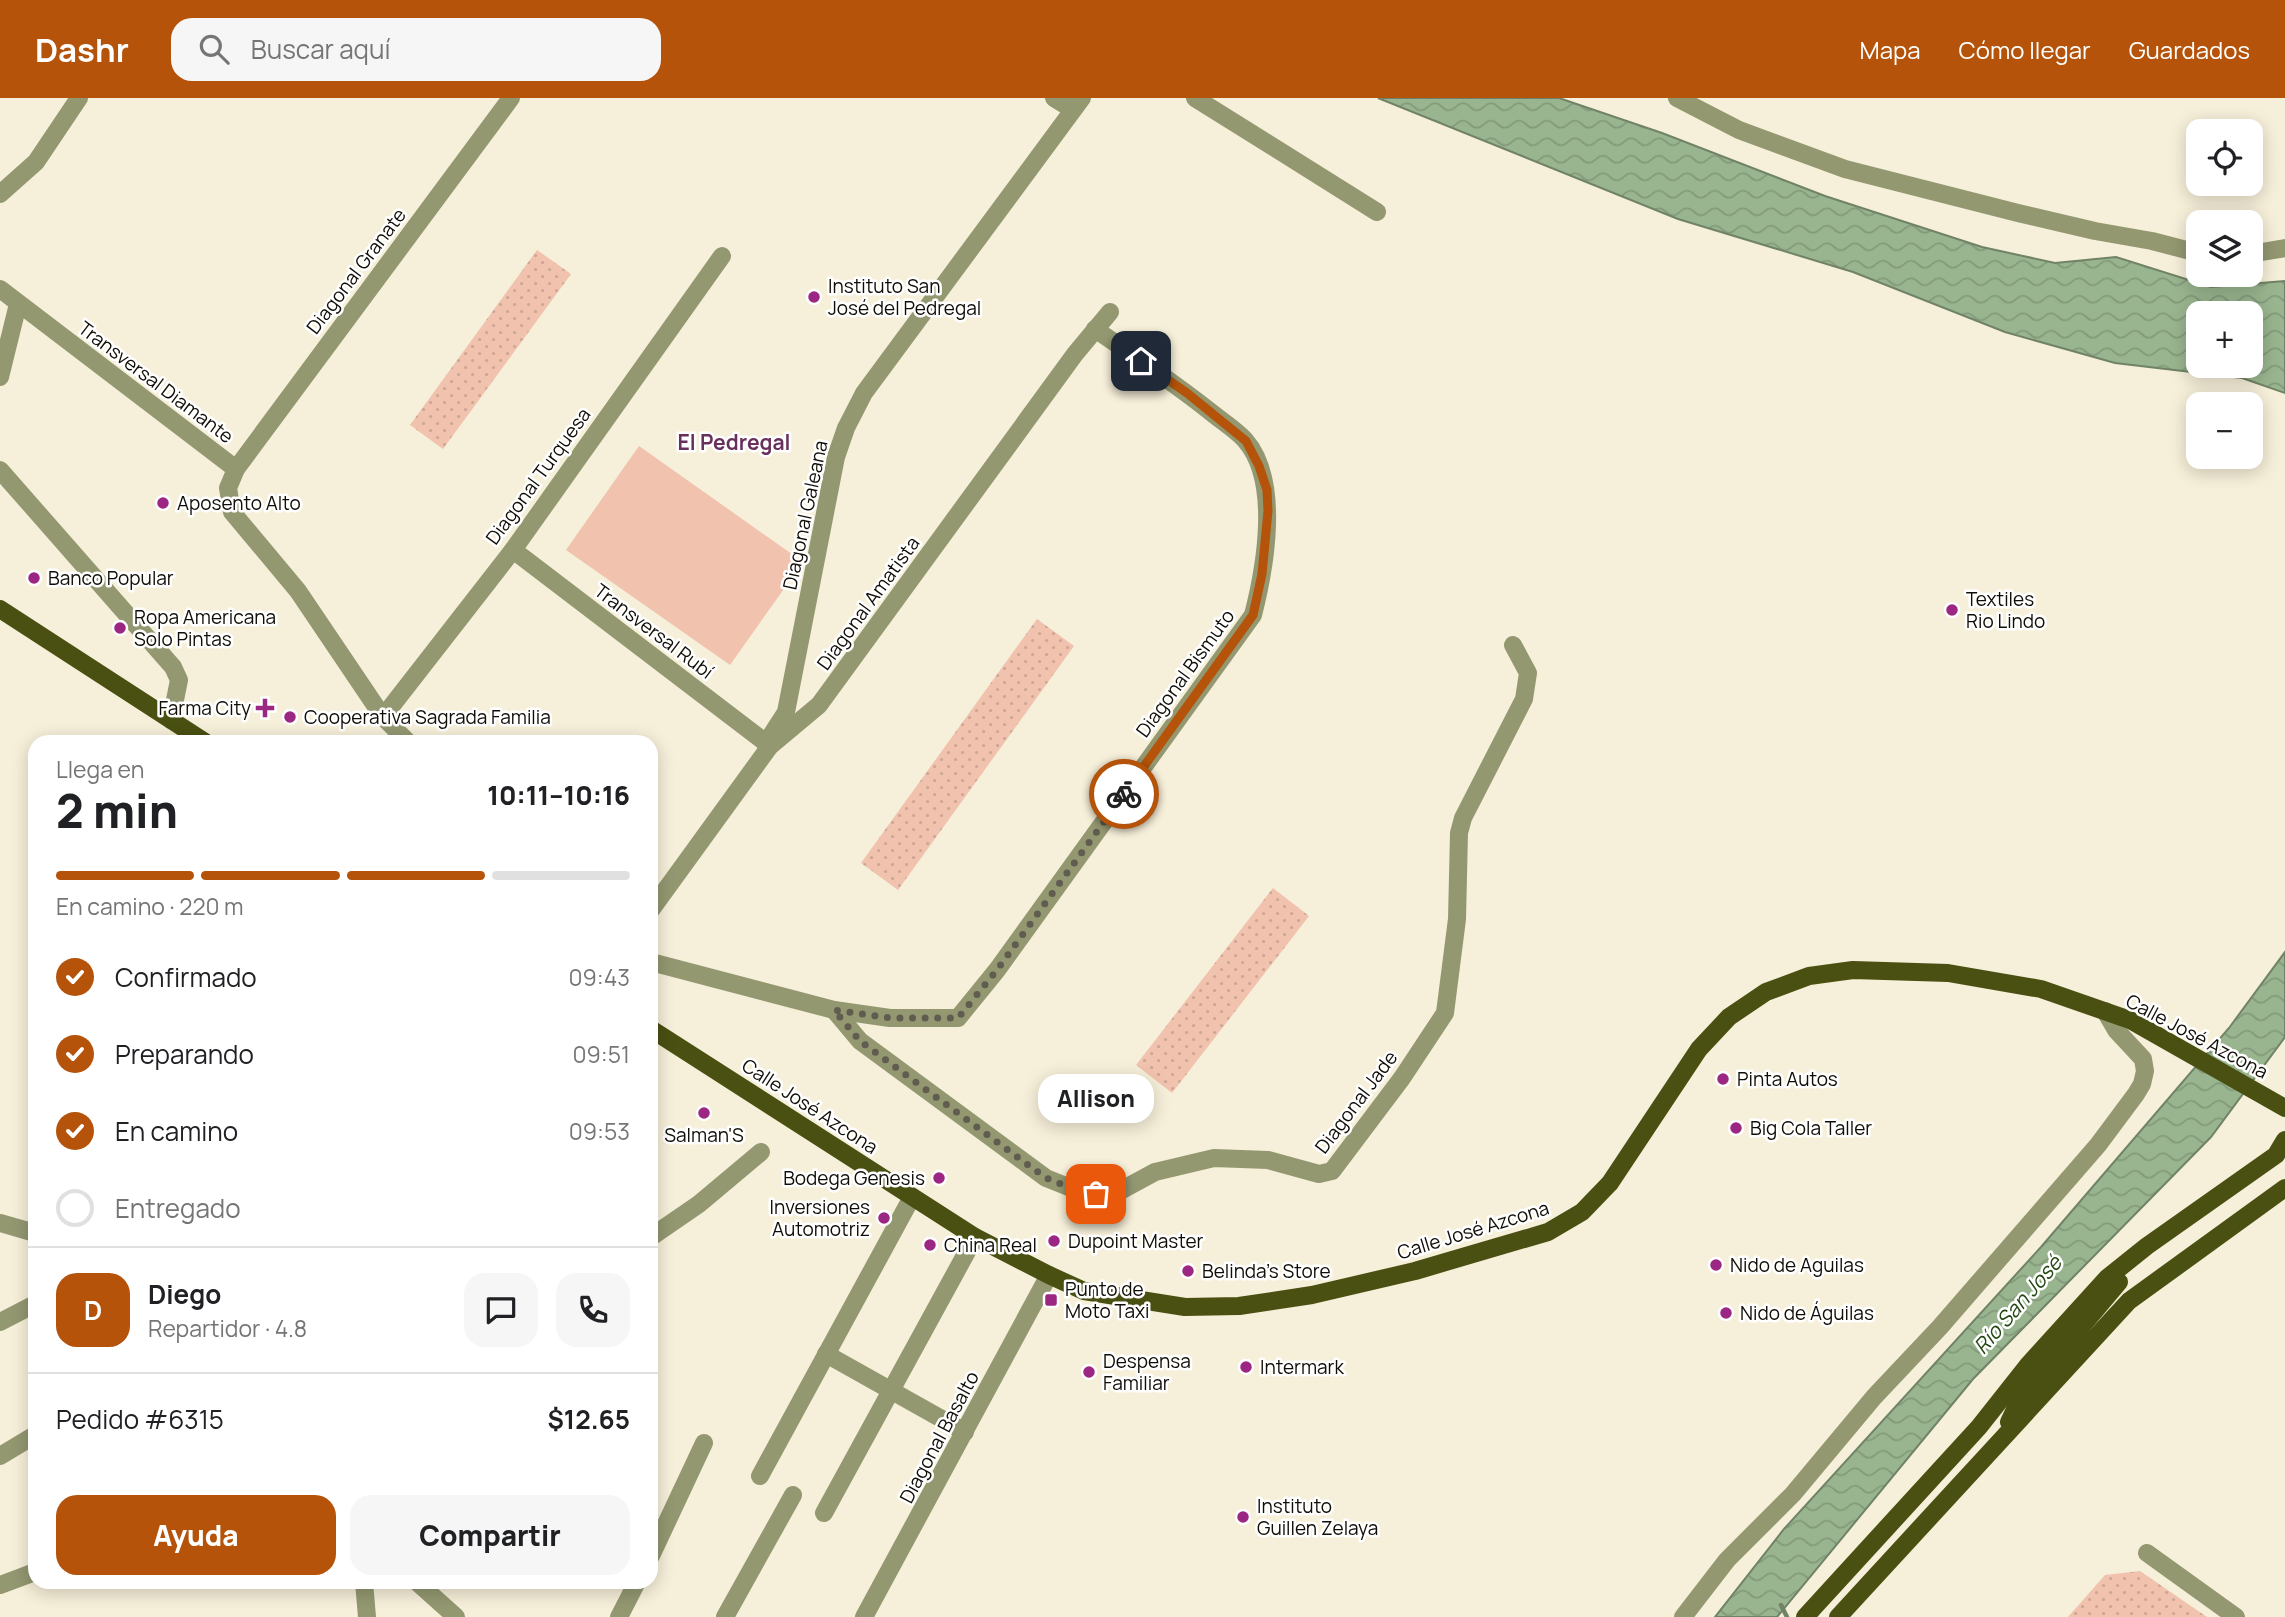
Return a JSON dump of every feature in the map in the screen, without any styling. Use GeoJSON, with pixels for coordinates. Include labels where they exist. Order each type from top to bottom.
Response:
{"type":"FeatureCollection","features":[{"type":"Feature","properties":{"kind":"main road"},"geometry":{"type":"LineString","coordinates":[[0,610],[194,735]]}},
{"type":"Feature","properties":{"kind":"main road","name":"Calle José Azcona"},"geometry":{"type":"LineString","coordinates":[[658,1034],[975,1237],[1084,1291],[1185,1307],[1239,1306],[1312,1296],[1415,1271],[1548,1232],[1582,1212],[1610,1183],[1699,1049],[1729,1017],[1766,992],[1809,976],[1853,970],[1948,973],[2041,989],[2130,1020],[2281,1110]]}},
{"type":"Feature","properties":{"kind":"main road"},"geometry":{"type":"LineString","coordinates":[[1805,1617],[1979,1427],[2028,1365],[2107,1278],[2147,1246],[2276,1155],[2285,1140]]}},
{"type":"Feature","properties":{"kind":"main road"},"geometry":{"type":"LineString","coordinates":[[2000,1441],[2025,1394],[2110,1292],[2137,1266],[2263,1176],[2285,1164]]}},
{"type":"Feature","properties":{"kind":"main road"},"geometry":{"type":"LineString","coordinates":[[1838,1617],[2129,1301],[2285,1188]]}},
{"type":"Feature","properties":{"kind":"main road"},"geometry":{"type":"LineString","coordinates":[[1979,1427],[2025,1394]]}},
{"type":"Feature","properties":{"kind":"street"},"geometry":{"type":"LineString","coordinates":[[0,194],[36,162],[79,98]]}},
{"type":"Feature","properties":{"kind":"street","name":"Diagonal Granate"},"geometry":{"type":"LineString","coordinates":[[236,469],[511,98]]}},
{"type":"Feature","properties":{"kind":"street"},"geometry":{"type":"LineString","coordinates":[[1054,98],[1077,103]]}},
{"type":"Feature","properties":{"kind":"street"},"geometry":{"type":"LineString","coordinates":[[1195,98],[1377,212]]}},
{"type":"Feature","properties":{"kind":"street"},"geometry":{"type":"LineString","coordinates":[[1677,98],[1739,130],[1845,169],[2018,214],[2186,250]]}},
{"type":"Feature","properties":{"kind":"street","name":"Diagonal Galeana"},"geometry":{"type":"LineString","coordinates":[[768,744],[786,712],[836,457],[846,428],[864,393],[1077,103]]}},
{"type":"Feature","properties":{"kind":"street"},"geometry":{"type":"LineString","coordinates":[[2263,251],[2285,247]]}},
{"type":"Feature","properties":{"kind":"street","name":"Diagonal Turquesa"},"geometry":{"type":"LineString","coordinates":[[383,717],[513,550],[722,256]]}},
{"type":"Feature","properties":{"kind":"street"},"geometry":{"type":"LineString","coordinates":[[0,289],[18,304],[0,377]]}},
{"type":"Feature","properties":{"kind":"street","name":"Transversal Diamante"},"geometry":{"type":"LineString","coordinates":[[18,304],[236,469],[228,488],[232,512],[298,591],[383,717],[401,735]]}},
{"type":"Feature","properties":{"kind":"street","name":"Diagonal Amatista"},"geometry":{"type":"LineString","coordinates":[[658,900],[768,744],[819,705],[1069,363],[1110,312]]}},
{"type":"Feature","properties":{"kind":"street","name":"Diagonal Bismuto"},"geometry":{"type":"LineString","coordinates":[[834,1010],[890,1018],[958,1018],[997,970],[1253,615],[1262,574],[1268,511],[1267,490],[1259,466],[1246,441],[1187,393],[1096,329]]}},
{"type":"Feature","properties":{"kind":"street"},"geometry":{"type":"LineString","coordinates":[[0,470],[173,667],[178,680],[171,720]]}},
{"type":"Feature","properties":{"kind":"street","name":"Transversal Rubí"},"geometry":{"type":"LineString","coordinates":[[513,550],[768,744]]}},
{"type":"Feature","properties":{"kind":"street","name":"Diagonal Jade"},"geometry":{"type":"LineString","coordinates":[[834,1010],[860,1041],[900,1072],[1046,1178],[1071,1188],[1108,1195],[1155,1172],[1214,1158],[1268,1160],[1319,1174],[1332,1171],[1402,1078],[1445,1013],[1457,919],[1458,833],[1463,818],[1524,699],[1528,673],[1513,645]]}},
{"type":"Feature","properties":{"kind":"street"},"geometry":{"type":"LineString","coordinates":[[658,964],[834,1010]]}},
{"type":"Feature","properties":{"kind":"street"},"geometry":{"type":"LineString","coordinates":[[1682,1617],[1727,1560],[1793,1494],[1874,1397],[1940,1327],[2098,1145],[2136,1094],[2146,1071],[2143,1059],[2116,1031],[2105,1011]]}},
{"type":"Feature","properties":{"kind":"street"},"geometry":{"type":"LineString","coordinates":[[658,1232],[699,1204],[761,1153]]}},
{"type":"Feature","properties":{"kind":"street"},"geometry":{"type":"LineString","coordinates":[[760,1476],[912,1197]]}},
{"type":"Feature","properties":{"kind":"street"},"geometry":{"type":"LineString","coordinates":[[0,1223],[28,1231]]}},
{"type":"Feature","properties":{"kind":"street"},"geometry":{"type":"LineString","coordinates":[[824,1513],[975,1237]]}},
{"type":"Feature","properties":{"kind":"street","name":"Diagonal Basalto"},"geometry":{"type":"LineString","coordinates":[[864,1617],[1049,1275]]}},
{"type":"Feature","properties":{"kind":"street"},"geometry":{"type":"LineString","coordinates":[[0,1322],[28,1308]]}},
{"type":"Feature","properties":{"kind":"street"},"geometry":{"type":"LineString","coordinates":[[826,1354],[965,1432]]}},
{"type":"Feature","properties":{"kind":"street"},"geometry":{"type":"LineString","coordinates":[[0,1456],[28,1439]]}},
{"type":"Feature","properties":{"kind":"street"},"geometry":{"type":"LineString","coordinates":[[658,1541],[704,1443]]}},
{"type":"Feature","properties":{"kind":"street"},"geometry":{"type":"LineString","coordinates":[[725,1617],[793,1495]]}},
{"type":"Feature","properties":{"kind":"street"},"geometry":{"type":"LineString","coordinates":[[2147,1553],[2236,1617]]}},
{"type":"Feature","properties":{"kind":"street"},"geometry":{"type":"LineString","coordinates":[[0,1585],[28,1575]]}},
{"type":"Feature","properties":{"kind":"street"},"geometry":{"type":"LineString","coordinates":[[365,1589],[367,1617]]}},
{"type":"Feature","properties":{"kind":"street"},"geometry":{"type":"LineString","coordinates":[[425,1589],[456,1617]]}},
{"type":"Feature","properties":{"kind":"street"},"geometry":{"type":"LineString","coordinates":[[618,1617],[633,1589]]}},
{"type":"Feature","properties":{"kind":"shaded area"},"geometry":{"type":"Polygon","coordinates":[[[537,250],[571,274],[443,449],[410,425],[537,250]]]}},
{"type":"Feature","properties":{"kind":"shaded area"},"geometry":{"type":"Polygon","coordinates":[[[639,446],[803,562],[730,665],[566,550],[639,446]]]}},
{"type":"Feature","properties":{"kind":"shaded area"},"geometry":{"type":"Polygon","coordinates":[[[1037,619],[1074,646],[898,890],[861,863],[1037,619]]]}},
{"type":"Feature","properties":{"kind":"shaded area"},"geometry":{"type":"Polygon","coordinates":[[[1273,888],[1309,916],[1172,1093],[1136,1065],[1273,888]]]}},
{"type":"Feature","properties":{"kind":"shaded area"},"geometry":{"type":"Polygon","coordinates":[[[2140,1571],[2207,1617],[2068,1617],[2105,1575],[2140,1571]]]}},
{"type":"Feature","properties":{"kind":"water"},"geometry":{"type":"Polygon","coordinates":[[[1378,98],[1559,98],[1662,133],[1825,196],[1982,247],[2055,263],[2116,257],[2186,279],[2186,287],[2263,287],[2263,283],[2285,281],[2285,393],[2242,378],[2263,378],[2263,301],[2186,301],[2186,371],[2115,363],[2005,332],[1853,272],[1678,219],[1378,98]]]}},
{"type":"Feature","properties":{"kind":"water","name":"Río San José"},"geometry":{"type":"Polygon","coordinates":[[[2285,952],[2285,1037],[2211,1137],[1973,1379],[1777,1617],[1715,1617],[1784,1529],[2041,1247],[2229,1028],[2285,952]]]}},
{"type":"Feature","properties":{"kind":"waterway"},"geometry":{"type":"LineString","coordinates":[[1781,1605],[1787,1617]]}},
{"type":"Feature","properties":{"kind":"way so far"},"geometry":{"type":"LineString","coordinates":[[1096,1194],[1046,1178],[860,1041],[834,1010],[890,1018],[958,1018],[997,970],[1124,794]]}},
{"type":"Feature","properties":{"kind":"place","name":"Instituto San José del Pedregal"},"geometry":{"type":"Point","coordinates":[814,297]}},
{"type":"Feature","properties":{"kind":"place","name":"Aposento Alto"},"geometry":{"type":"Point","coordinates":[163,503]}},
{"type":"Feature","properties":{"kind":"place","name":"Banco Popular"},"geometry":{"type":"Point","coordinates":[34,578]}},
{"type":"Feature","properties":{"kind":"place","name":"Textiles Rio Lindo"},"geometry":{"type":"Point","coordinates":[1952,610]}},
{"type":"Feature","properties":{"kind":"place","name":"Ropa Americana Solo Pintas"},"geometry":{"type":"Point","coordinates":[120,628]}},
{"type":"Feature","properties":{"kind":"place","name":"Farma City"},"geometry":{"type":"Point","coordinates":[265,708]}},
{"type":"Feature","properties":{"kind":"place","name":"Cooperativa Sagrada Familia"},"geometry":{"type":"Point","coordinates":[290,717]}},
{"type":"Feature","properties":{"kind":"place","name":"Pinta Autos"},"geometry":{"type":"Point","coordinates":[1723,1079]}},
{"type":"Feature","properties":{"kind":"place","name":"Salman'S"},"geometry":{"type":"Point","coordinates":[704,1113]}},
{"type":"Feature","properties":{"kind":"place","name":"Big Cola Taller"},"geometry":{"type":"Point","coordinates":[1736,1128]}},
{"type":"Feature","properties":{"kind":"place","name":"Bodega Genesis"},"geometry":{"type":"Point","coordinates":[939,1178]}},
{"type":"Feature","properties":{"kind":"place","name":"Allison"},"geometry":{"type":"Point","coordinates":[1096,1194]}},
{"type":"Feature","properties":{"kind":"place","name":"Inversiones Automotriz"},"geometry":{"type":"Point","coordinates":[884,1218]}},
{"type":"Feature","properties":{"kind":"place","name":"Dupoint Master"},"geometry":{"type":"Point","coordinates":[1054,1241]}},
{"type":"Feature","properties":{"kind":"place","name":"China Real"},"geometry":{"type":"Point","coordinates":[930,1245]}},
{"type":"Feature","properties":{"kind":"place","name":"Nido de Aguilas"},"geometry":{"type":"Point","coordinates":[1716,1265]}},
{"type":"Feature","properties":{"kind":"place","name":"Belinda's Store"},"geometry":{"type":"Point","coordinates":[1188,1271]}},
{"type":"Feature","properties":{"kind":"place","name":"Punto de Moto Taxi"},"geometry":{"type":"Point","coordinates":[1051,1300]}},
{"type":"Feature","properties":{"kind":"place","name":"Nido de Águilas"},"geometry":{"type":"Point","coordinates":[1726,1313]}},
{"type":"Feature","properties":{"kind":"place","name":"Intermark"},"geometry":{"type":"Point","coordinates":[1246,1367]}},
{"type":"Feature","properties":{"kind":"place","name":"Despensa Familiar"},"geometry":{"type":"Point","coordinates":[1089,1372]}},
{"type":"Feature","properties":{"kind":"place","name":"Instituto Guillen Zelaya"},"geometry":{"type":"Point","coordinates":[1243,1517]}},
{"type":"Feature","properties":{"kind":"district","name":"El Pedregal"},"geometry":{"type":"Point","coordinates":[734,443]}},
{"type":"Feature","properties":{"kind":"route"},"geometry":{"type":"LineString","coordinates":[[1124,794],[1253,615],[1262,574],[1268,511],[1267,490],[1259,466],[1246,441],[1187,393],[1141,361]]}}]}
